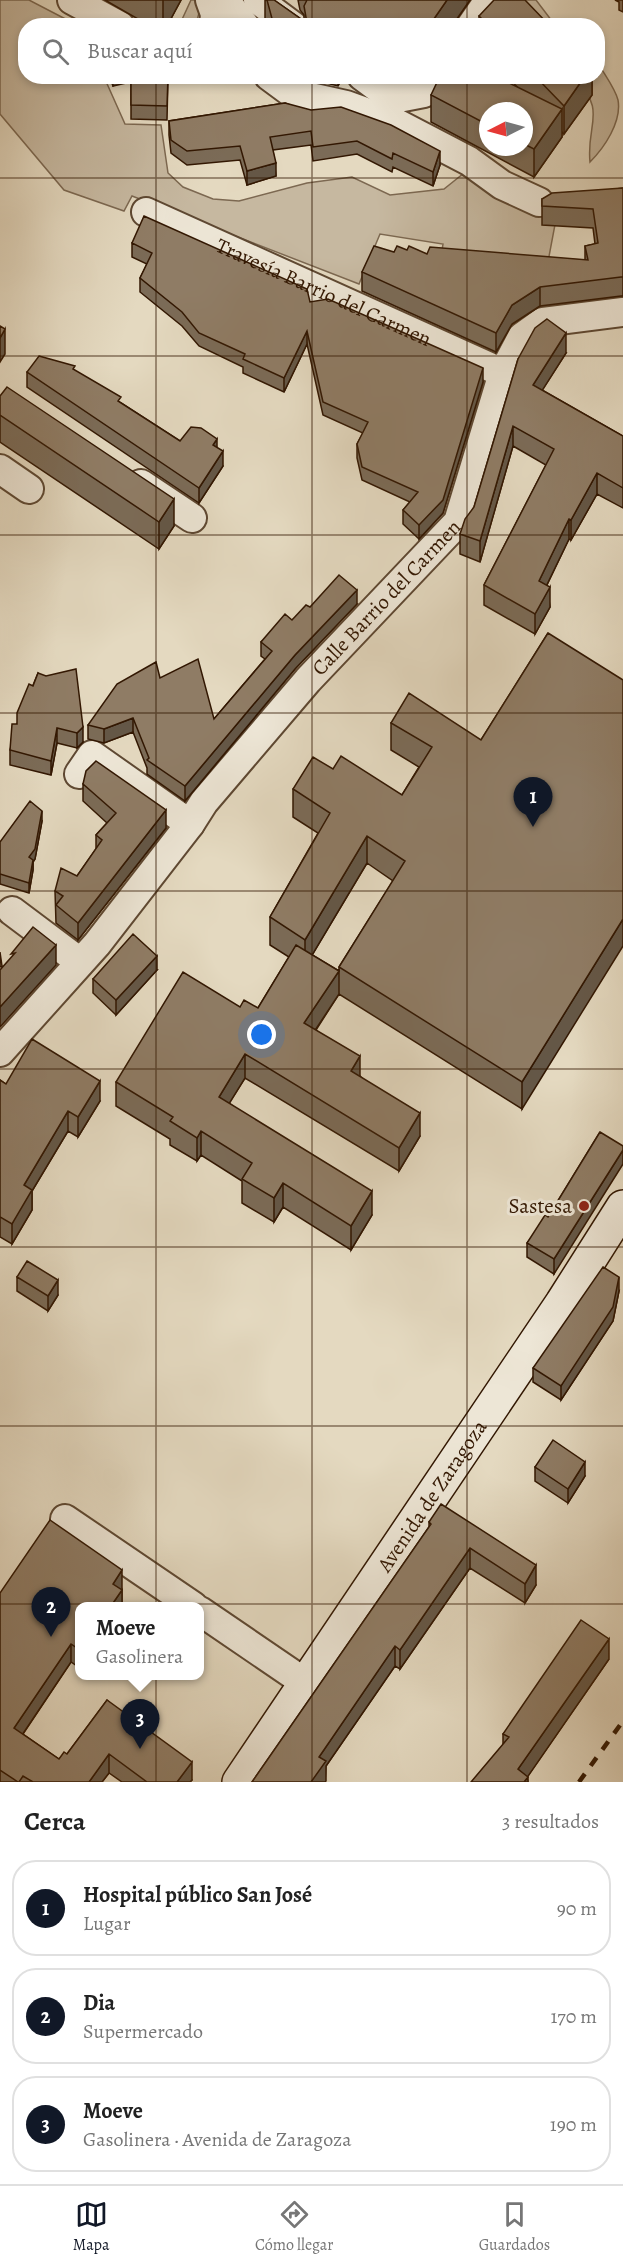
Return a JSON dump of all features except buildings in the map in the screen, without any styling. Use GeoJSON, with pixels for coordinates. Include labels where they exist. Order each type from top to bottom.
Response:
{"type":"FeatureCollection","features":[{"type":"Feature","properties":{"kind":"main road","name":"Avenida de Zaragoza"},"geometry":{"type":"LineString","coordinates":[[239,1782],[307,1684],[623,1207]]}},
{"type":"Feature","properties":{"kind":"street"},"geometry":{"type":"LineString","coordinates":[[72,0],[105,18]]}},
{"type":"Feature","properties":{"kind":"street"},"geometry":{"type":"LineString","coordinates":[[210,0],[215,18]]}},
{"type":"Feature","properties":{"kind":"street"},"geometry":{"type":"LineString","coordinates":[[225,0],[239,18]]}},
{"type":"Feature","properties":{"kind":"street"},"geometry":{"type":"LineString","coordinates":[[477,18],[489,0]]}},
{"type":"Feature","properties":{"kind":"street"},"geometry":{"type":"LineString","coordinates":[[265,2],[284,18]]}},
{"type":"Feature","properties":{"kind":"street"},"geometry":{"type":"LineString","coordinates":[[280,84],[292,93],[346,105],[398,124],[469,161],[502,185],[539,201]]}},
{"type":"Feature","properties":{"kind":"street"},"geometry":{"type":"LineString","coordinates":[[373,84],[393,99],[424,93],[430,84]]}},
{"type":"Feature","properties":{"kind":"street","name":"Travesía Barrio del Carmen"},"geometry":{"type":"LineString","coordinates":[[146,212],[503,373]]}},
{"type":"Feature","properties":{"kind":"street","name":"Calle Barrio del Carmen"},"geometry":{"type":"LineString","coordinates":[[0,1052],[80,962],[190,824],[204,802],[308,680],[458,522],[503,373],[522,337],[543,322],[623,312]]}},
{"type":"Feature","properties":{"kind":"street"},"geometry":{"type":"LineString","coordinates":[[116,466],[192,518]]}},
{"type":"Feature","properties":{"kind":"street"},"geometry":{"type":"LineString","coordinates":[[0,469],[29,489]]}},
{"type":"Feature","properties":{"kind":"street"},"geometry":{"type":"LineString","coordinates":[[78,774],[92,755],[190,824]]}},
{"type":"Feature","properties":{"kind":"street"},"geometry":{"type":"LineString","coordinates":[[12,911],[80,962]]}},
{"type":"Feature","properties":{"kind":"street"},"geometry":{"type":"LineString","coordinates":[[65,1519],[187,1602]]}},
{"type":"Feature","properties":{"kind":"street"},"geometry":{"type":"LineString","coordinates":[[204,1614],[307,1684]]}},
{"type":"Feature","properties":{"kind":"shaded area"},"geometry":{"type":"Polygon","coordinates":[[[0,0],[29,0],[64,18],[18,18],[18,84],[107,84],[125,124],[161,125],[168,173],[183,187],[213,199],[239,201],[307,183],[352,177],[390,195],[444,189],[464,173],[557,214],[547,267],[440,262],[443,244],[380,234],[359,284],[132,196],[124,211],[64,190],[0,114],[0,0]]]}},
{"type":"Feature","properties":{"kind":"shaded area"},"geometry":{"type":"Polygon","coordinates":[[[191,0],[197,0],[198,18],[183,18],[191,0]]]}},
{"type":"Feature","properties":{"kind":"shaded area"},"geometry":{"type":"Polygon","coordinates":[[[499,0],[536,0],[550,18],[516,18],[499,0]]]}},
{"type":"Feature","properties":{"kind":"shaded area"},"geometry":{"type":"Polygon","coordinates":[[[605,75],[618,100],[619,108],[611,134],[590,162],[593,109],[580,84],[605,84],[605,75]]]}},
{"type":"Feature","properties":{"kind":"railway"},"geometry":{"type":"LineString","coordinates":[[579,1782],[623,1721]]}},
{"type":"Feature","properties":{"kind":"place","name":"Hospital público San José"},"geometry":{"type":"Point","coordinates":[533,827]}},
{"type":"Feature","properties":{"kind":"place","name":"Sastesa"},"geometry":{"type":"Point","coordinates":[584,1206]}},
{"type":"Feature","properties":{"kind":"place","name":"Dia"},"geometry":{"type":"Point","coordinates":[51,1637]}},
{"type":"Feature","properties":{"kind":"place","name":"Moeve"},"geometry":{"type":"Point","coordinates":[140,1749]}}]}
